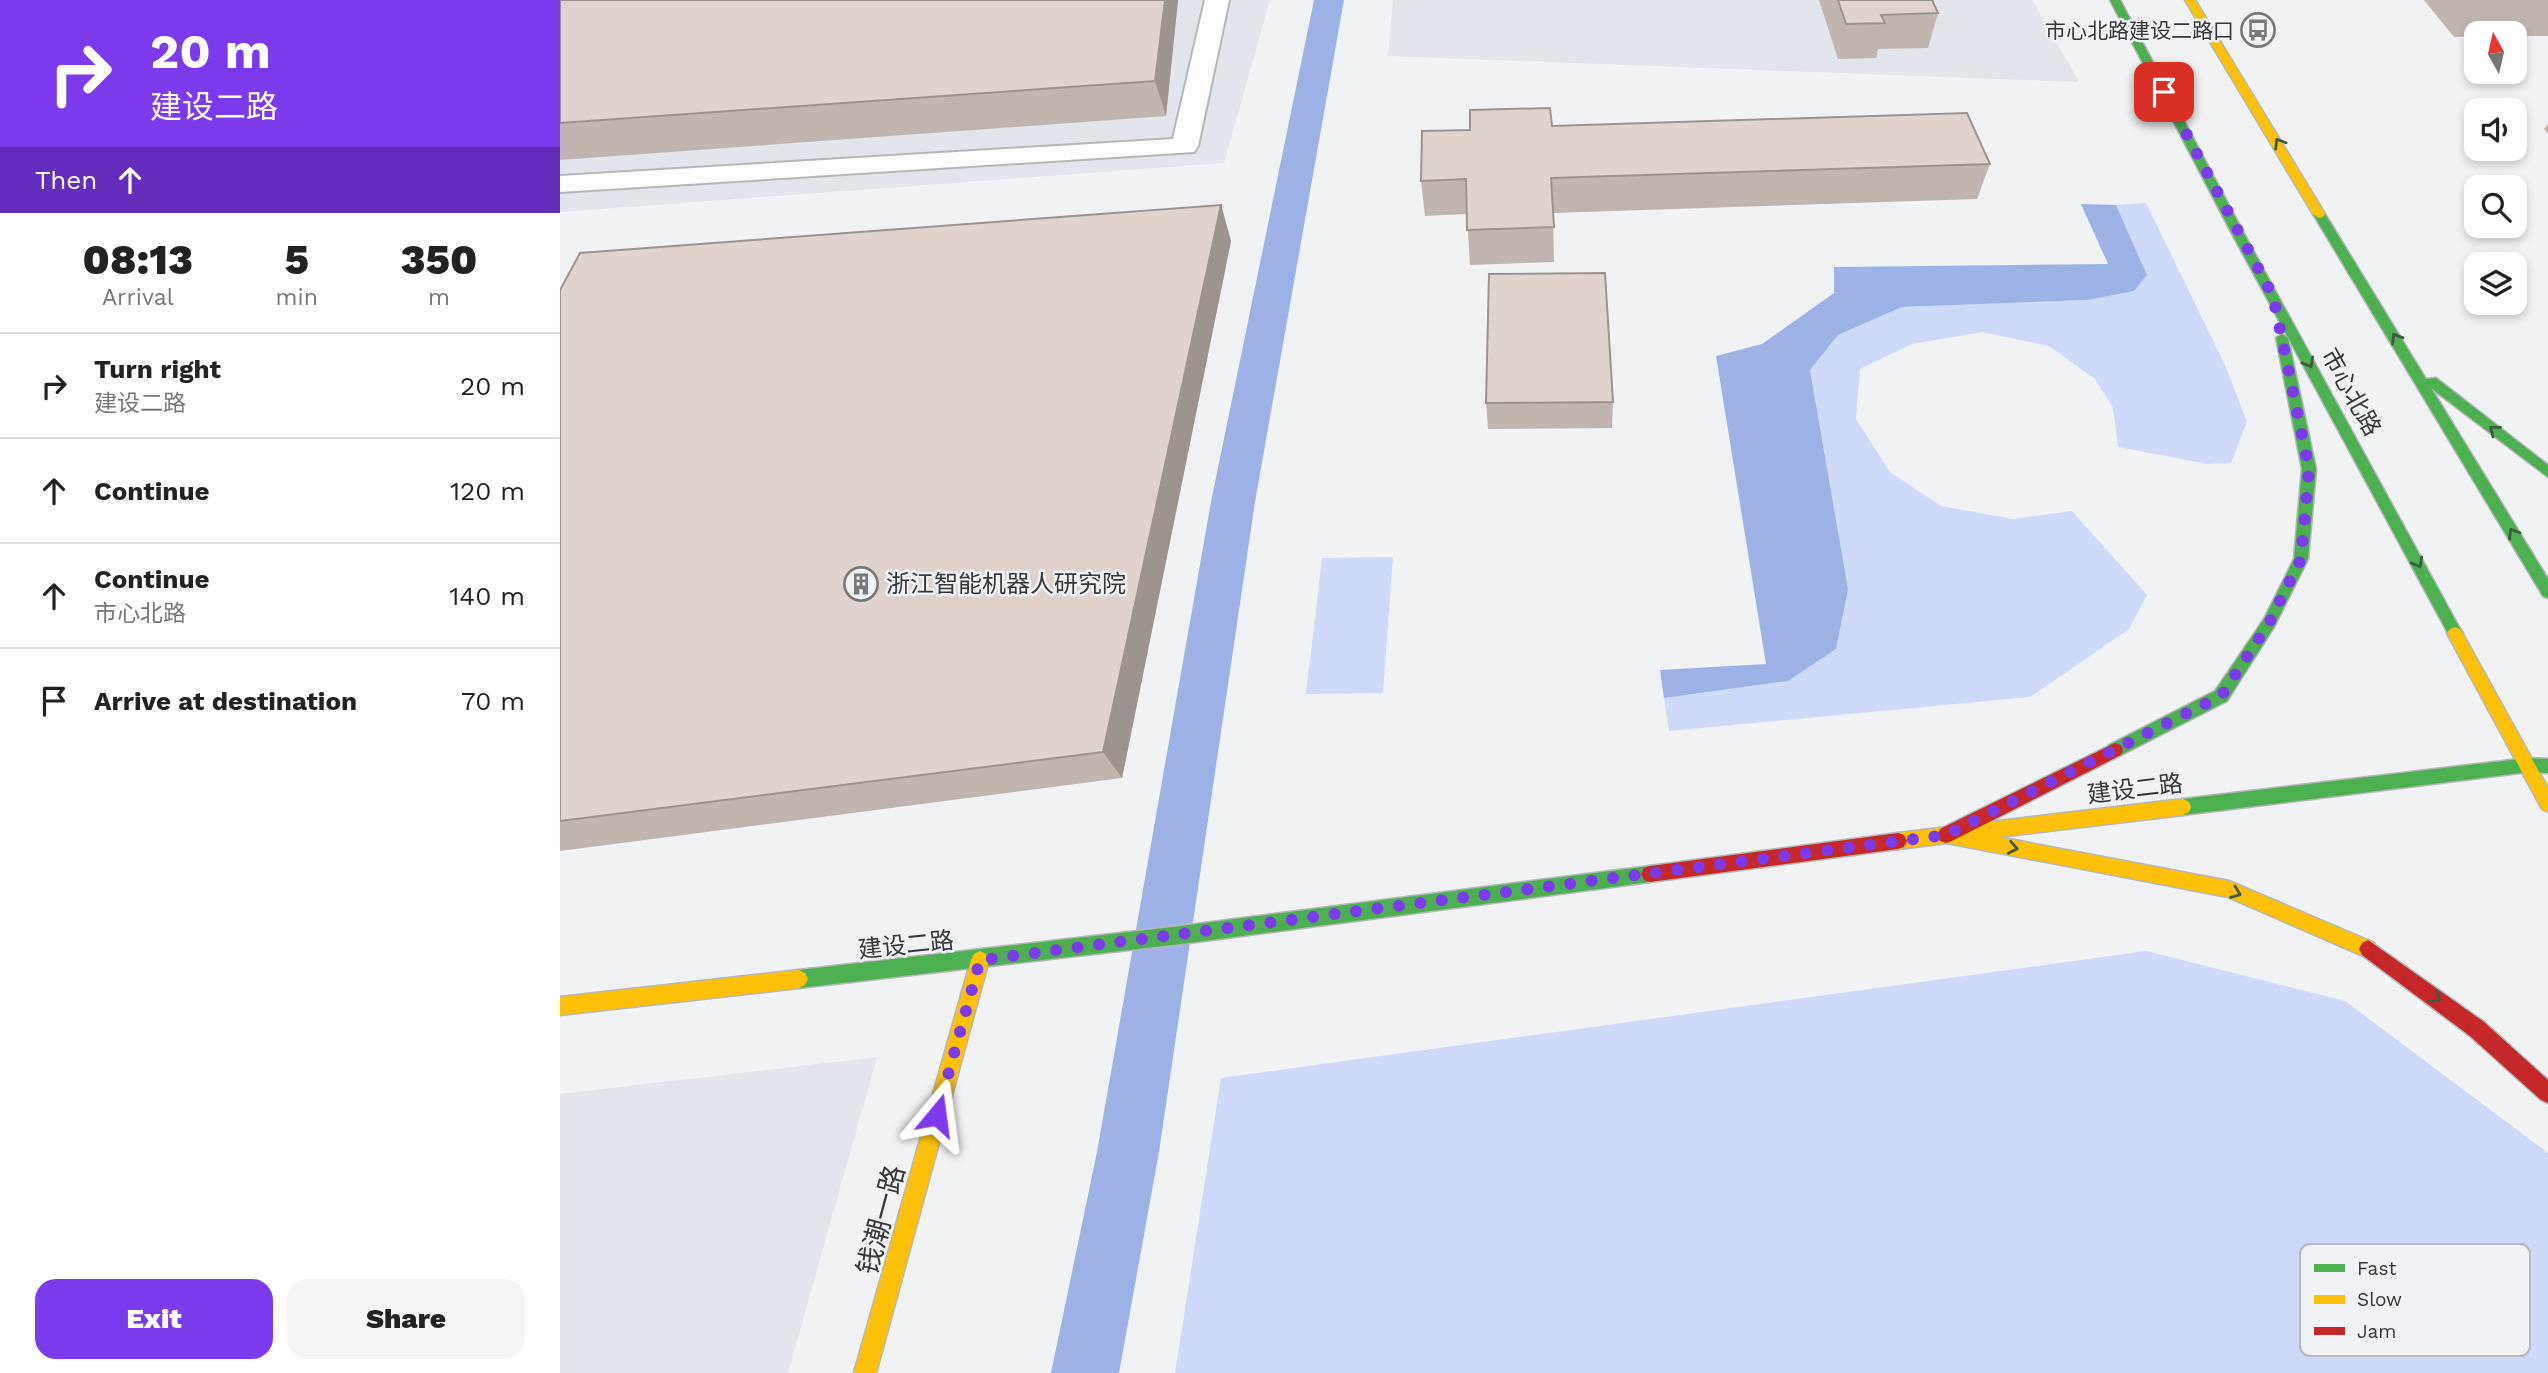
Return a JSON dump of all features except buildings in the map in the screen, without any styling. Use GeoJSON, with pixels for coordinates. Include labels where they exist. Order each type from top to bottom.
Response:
{"type":"FeatureCollection","features":[{"type":"Feature","properties":{"kind":"main road","name":"市心北路"},"geometry":{"type":"LineString","coordinates":[[2115,0],[2548,804]]}},
{"type":"Feature","properties":{"kind":"main road"},"geometry":{"type":"LineString","coordinates":[[2190,0],[2548,592]]}},
{"type":"Feature","properties":{"kind":"main road"},"geometry":{"type":"LineString","coordinates":[[1946,835],[2221,696],[2269,623],[2301,559],[2309,469],[2273,296]]}},
{"type":"Feature","properties":{"kind":"main road"},"geometry":{"type":"LineString","coordinates":[[2413,366],[2548,472]]}},
{"type":"Feature","properties":{"kind":"main road","name":"建设二路"},"geometry":{"type":"LineString","coordinates":[[560,1006],[1181,936],[1946,835],[2528,765],[2548,765]]}},
{"type":"Feature","properties":{"kind":"main road"},"geometry":{"type":"LineString","coordinates":[[1946,835],[2229,889],[2374,951],[2477,1029],[2548,1093]]}},
{"type":"Feature","properties":{"kind":"main road","name":"钱潮一路"},"geometry":{"type":"LineString","coordinates":[[865,1373],[986,959]]}},
{"type":"Feature","properties":{"kind":"street"},"geometry":{"type":"LineString","coordinates":[[560,184],[1185,146],[1217,0]]}},
{"type":"Feature","properties":{"kind":"shaded area"},"geometry":{"type":"Polygon","coordinates":[[[560,0],[1270,0],[1224,163],[560,212],[560,0]]]}},
{"type":"Feature","properties":{"kind":"shaded area"},"geometry":{"type":"Polygon","coordinates":[[[1393,0],[2032,0],[2079,82],[1388,56],[1393,0]]]}},
{"type":"Feature","properties":{"kind":"shaded area"},"geometry":{"type":"Polygon","coordinates":[[[2146,203],[2225,365],[2247,422],[2231,463],[2208,464],[2118,447],[2113,408],[2095,379],[2049,346],[1982,332],[1912,344],[1860,369],[1856,419],[1890,472],[1941,506],[2013,519],[2072,511],[2147,595],[2129,629],[2030,697],[1669,731],[1664,698],[1788,681],[1848,589],[1810,370],[1838,335],[1902,307],[2087,300],[2147,275],[2116,205],[2146,203]]]}},
{"type":"Feature","properties":{"kind":"shaded area"},"geometry":{"type":"Polygon","coordinates":[[[1393,557],[1383,693],[1306,694],[1322,558],[1393,557]]]}},
{"type":"Feature","properties":{"kind":"shaded area"},"geometry":{"type":"Polygon","coordinates":[[[2146,951],[2345,1001],[2548,1153],[2548,1373],[1175,1373],[1221,1078],[2146,951]]]}},
{"type":"Feature","properties":{"kind":"shaded area"},"geometry":{"type":"Polygon","coordinates":[[[877,1057],[788,1373],[560,1373],[560,1094],[877,1057]]]}},
{"type":"Feature","properties":{"kind":"water"},"geometry":{"type":"Polygon","coordinates":[[[2081,204],[2116,205],[2147,275],[2134,291],[2087,300],[1902,307],[1838,335],[1810,370],[1848,589],[1836,649],[1788,681],[1664,698],[1660,670],[1766,664],[1716,356],[1762,344],[1834,293],[1834,267],[2108,264],[2081,204]]]}},
{"type":"Feature","properties":{"kind":"waterway"},"geometry":{"type":"LineString","coordinates":[[1085,1373],[1128,1152],[1233,502],[1329,0]]}},
{"type":"Feature","properties":{"kind":"traffic: fast"},"geometry":{"type":"LineString","coordinates":[[2115,0],[2236,230],[2455,633]]}},
{"type":"Feature","properties":{"kind":"traffic: fast"},"geometry":{"type":"LineString","coordinates":[[2319,214],[2548,592]]}},
{"type":"Feature","properties":{"kind":"traffic: fast"},"geometry":{"type":"LineString","coordinates":[[2115,750],[2221,696],[2269,623],[2301,559],[2309,469],[2282,338]]}},
{"type":"Feature","properties":{"kind":"traffic: fast"},"geometry":{"type":"LineString","coordinates":[[2431,381],[2548,472]]}},
{"type":"Feature","properties":{"kind":"traffic: fast"},"geometry":{"type":"LineString","coordinates":[[2183,807],[2528,765],[2548,766]]}},
{"type":"Feature","properties":{"kind":"traffic: fast"},"geometry":{"type":"LineString","coordinates":[[799,979],[1181,935],[1650,874]]}},
{"type":"Feature","properties":{"kind":"traffic: slow"},"geometry":{"type":"LineString","coordinates":[[2190,0],[2319,214]]}},
{"type":"Feature","properties":{"kind":"traffic: slow"},"geometry":{"type":"LineString","coordinates":[[2455,633],[2548,804]]}},
{"type":"Feature","properties":{"kind":"traffic: slow"},"geometry":{"type":"LineString","coordinates":[[1898,841],[2183,807]]}},
{"type":"Feature","properties":{"kind":"traffic: slow"},"geometry":{"type":"LineString","coordinates":[[1946,835],[2229,889],[2368,949]]}},
{"type":"Feature","properties":{"kind":"traffic: slow"},"geometry":{"type":"LineString","coordinates":[[865,1373],[980,960]]}},
{"type":"Feature","properties":{"kind":"traffic: slow"},"geometry":{"type":"LineString","coordinates":[[560,1006],[799,979]]}},
{"type":"Feature","properties":{"kind":"traffic: jam"},"geometry":{"type":"LineString","coordinates":[[1946,835],[2115,750]]}},
{"type":"Feature","properties":{"kind":"traffic: jam"},"geometry":{"type":"LineString","coordinates":[[1650,874],[1898,841]]}},
{"type":"Feature","properties":{"kind":"traffic: jam"},"geometry":{"type":"LineString","coordinates":[[2368,949],[2477,1029],[2548,1093]]}},
{"type":"Feature","properties":{"kind":"place","name":"市心北路建设二路口"},"geometry":{"type":"Point","coordinates":[2258,30]}},
{"type":"Feature","properties":{"kind":"place","name":"浙江智能机器人研究院"},"geometry":{"type":"Point","coordinates":[861,584]}},
{"type":"Feature","properties":{"kind":"route"},"geometry":{"type":"LineString","coordinates":[[937,1115],[980,960],[1946,835],[2221,696],[2269,623],[2301,559],[2309,469],[2273,296],[2164,92]]}}]}
